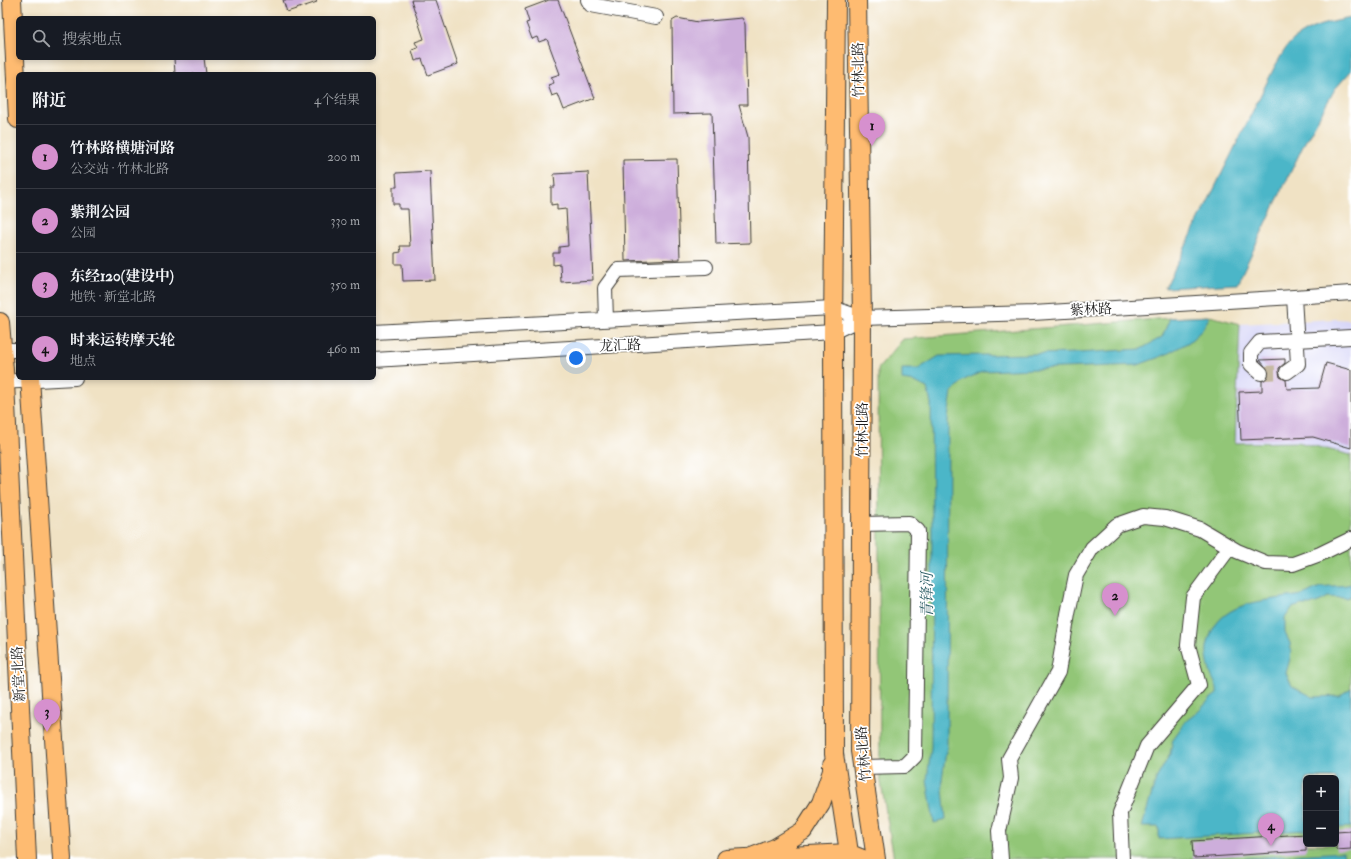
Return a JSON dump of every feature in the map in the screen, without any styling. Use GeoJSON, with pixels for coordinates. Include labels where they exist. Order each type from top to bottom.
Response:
{"type":"FeatureCollection","features":[{"type":"Feature","properties":{"kind":"main road"},"geometry":{"type":"LineString","coordinates":[[12,0],[16,79]]}},
{"type":"Feature","properties":{"kind":"main road","name":"竹林北路"},"geometry":{"type":"LineString","coordinates":[[836,0],[833,308],[834,754],[854,857]]}},
{"type":"Feature","properties":{"kind":"main road","name":"竹林北路"},"geometry":{"type":"LineString","coordinates":[[856,0],[862,318],[860,751],[876,859]]}},
{"type":"Feature","properties":{"kind":"main road","name":"新堂北路"},"geometry":{"type":"LineString","coordinates":[[0,322],[6,350],[2,382],[27,859]]}},
{"type":"Feature","properties":{"kind":"main road"},"geometry":{"type":"LineString","coordinates":[[30,380],[62,859]]}},
{"type":"Feature","properties":{"kind":"main road"},"geometry":{"type":"LineString","coordinates":[[749,858],[775,848],[803,831],[821,803],[832,771],[834,691]]}},
{"type":"Feature","properties":{"kind":"main road"},"geometry":{"type":"LineString","coordinates":[[726,859],[854,857]]}},
{"type":"Feature","properties":{"kind":"street"},"geometry":{"type":"LineString","coordinates":[[588,0],[591,5],[656,17]]}},
{"type":"Feature","properties":{"kind":"street"},"geometry":{"type":"LineString","coordinates":[[606,320],[605,288],[618,270],[706,268]]}},
{"type":"Feature","properties":{"kind":"street","name":"紫林路"},"geometry":{"type":"LineString","coordinates":[[833,308],[862,318],[1033,312],[1294,298],[1351,293]]}},
{"type":"Feature","properties":{"kind":"street"},"geometry":{"type":"LineString","coordinates":[[1287,372],[1298,364],[1294,298]]}},
{"type":"Feature","properties":{"kind":"street","name":"龙汇路"},"geometry":{"type":"LineString","coordinates":[[376,332],[833,308]]}},
{"type":"Feature","properties":{"kind":"street","name":"龙汇路"},"geometry":{"type":"LineString","coordinates":[[376,360],[833,332],[862,318]]}},
{"type":"Feature","properties":{"kind":"street"},"geometry":{"type":"LineString","coordinates":[[1261,373],[1251,364],[1251,353],[1260,342],[1351,337]]}},
{"type":"Feature","properties":{"kind":"street"},"geometry":{"type":"LineString","coordinates":[[2,382],[21,380]]}},
{"type":"Feature","properties":{"kind":"street"},"geometry":{"type":"LineString","coordinates":[[1001,859],[999,831],[1011,778],[1009,759],[1058,672],[1076,575],[1092,548],[1117,525],[1143,516],[1165,518],[1200,528],[1237,551],[1266,563],[1293,564],[1320,554],[1351,539]]}},
{"type":"Feature","properties":{"kind":"street"},"geometry":{"type":"LineString","coordinates":[[861,524],[909,523],[918,531],[915,756],[905,766],[862,767]]}},
{"type":"Feature","properties":{"kind":"street"},"geometry":{"type":"LineString","coordinates":[[1122,859],[1120,813],[1147,746],[1199,684],[1188,645],[1193,598],[1230,547]]}},
{"type":"Feature","properties":{"kind":"shaded area"},"geometry":{"type":"Polygon","coordinates":[[[1337,319],[1351,320],[1351,455],[1298,442],[1235,444],[1240,324],[1337,319]]]}},
{"type":"Feature","properties":{"kind":"green space"},"geometry":{"type":"Polygon","coordinates":[[[1210,316],[1240,324],[1235,443],[1298,442],[1351,455],[1351,859],[894,859],[880,777],[878,369],[903,339],[1210,316]]]}},
{"type":"Feature","properties":{"kind":"water"},"geometry":{"type":"Polygon","coordinates":[[[1351,18],[1351,71],[1335,89],[1305,142],[1237,284],[1165,288],[1275,66],[1290,43],[1299,35],[1320,25],[1351,18]]]}},
{"type":"Feature","properties":{"kind":"water"},"geometry":{"type":"Polygon","coordinates":[[[1210,316],[1202,330],[1189,342],[1165,355],[1138,365],[984,371],[964,380],[952,392],[948,418],[947,745],[942,779],[946,820],[934,823],[927,780],[931,748],[931,403],[927,388],[915,382],[902,380],[902,369],[918,369],[939,356],[1078,353],[1141,349],[1162,337],[1170,318],[1210,316]]]}},
{"type":"Feature","properties":{"kind":"water"},"geometry":{"type":"Polygon","coordinates":[[[1351,584],[1351,596],[1346,598],[1328,597],[1310,605],[1301,605],[1292,608],[1285,618],[1285,633],[1290,643],[1291,650],[1286,673],[1292,686],[1313,697],[1339,696],[1351,688],[1351,827],[1339,828],[1339,775],[1303,775],[1303,830],[1159,839],[1159,827],[1142,827],[1156,779],[1170,754],[1173,739],[1186,721],[1217,694],[1217,687],[1209,666],[1207,647],[1212,631],[1220,620],[1231,611],[1257,602],[1304,594],[1321,587],[1351,584]]]}},
{"type":"Feature","properties":{"kind":"water"},"geometry":{"type":"Polygon","coordinates":[[[1343,852],[1344,859],[1235,859],[1343,852]]]}},
{"type":"Feature","properties":{"kind":"building"},"geometry":{"type":"Polygon","coordinates":[[[283,0],[316,0],[317,2],[287,12],[283,0]]]}},
{"type":"Feature","properties":{"kind":"building"},"geometry":{"type":"Polygon","coordinates":[[[411,0],[436,0],[458,64],[428,75],[422,59],[415,61],[412,50],[418,48],[415,42],[424,39],[411,0]]]}},
{"type":"Feature","properties":{"kind":"building"},"geometry":{"type":"Polygon","coordinates":[[[549,0],[558,0],[595,98],[564,110],[558,94],[552,96],[548,85],[554,83],[551,77],[560,74],[547,39],[539,42],[537,37],[532,39],[526,23],[529,22],[525,9],[549,0]]]}},
{"type":"Feature","properties":{"kind":"building"},"geometry":{"type":"Polygon","coordinates":[[[677,18],[698,22],[742,18],[745,24],[747,105],[739,105],[748,137],[750,243],[716,244],[712,113],[673,114],[672,21],[677,18]]]}},
{"type":"Feature","properties":{"kind":"building"},"geometry":{"type":"Polygon","coordinates":[[[174,60],[204,60],[206,72],[175,72],[174,60]]]}},
{"type":"Feature","properties":{"kind":"building"},"geometry":{"type":"Polygon","coordinates":[[[677,159],[680,259],[625,261],[623,160],[677,159]]]}},
{"type":"Feature","properties":{"kind":"building"},"geometry":{"type":"Polygon","coordinates":[[[430,171],[435,280],[403,281],[402,264],[395,264],[395,253],[401,252],[400,246],[410,246],[408,209],[399,209],[399,204],[393,204],[393,187],[397,187],[396,173],[430,171]]]}},
{"type":"Feature","properties":{"kind":"building"},"geometry":{"type":"Polygon","coordinates":[[[588,172],[593,280],[561,282],[560,264],[553,265],[553,253],[559,253],[559,247],[568,246],[566,209],[557,210],[557,204],[551,205],[551,187],[555,187],[554,174],[588,172]]]}},
{"type":"Feature","properties":{"kind":"building"},"geometry":{"type":"Polygon","coordinates":[[[1285,359],[1285,363],[1279,368],[1279,372],[1280,377],[1286,380],[1287,389],[1319,388],[1326,363],[1351,370],[1351,448],[1313,437],[1241,440],[1239,392],[1262,391],[1262,381],[1268,378],[1269,371],[1260,360],[1285,359]]]}},
{"type":"Feature","properties":{"kind":"building"},"geometry":{"type":"Polygon","coordinates":[[[1351,831],[1351,849],[1336,850],[1336,847],[1339,847],[1339,832],[1351,831]]]}},
{"type":"Feature","properties":{"kind":"building"},"geometry":{"type":"Polygon","coordinates":[[[1303,834],[1303,847],[1306,847],[1306,851],[1193,858],[1192,841],[1303,834]]]}},
{"type":"Feature","properties":{"kind":"tunnel"},"geometry":{"type":"LineString","coordinates":[[1261,373],[1287,372]]}},
{"type":"Feature","properties":{"kind":"place","name":"竹林路横塘河路"},"geometry":{"type":"Point","coordinates":[872,146]}},
{"type":"Feature","properties":{"kind":"place","name":"紫荆公园"},"geometry":{"type":"Point","coordinates":[1115,616]}},
{"type":"Feature","properties":{"kind":"place","name":"东经120(建设中)"},"geometry":{"type":"Point","coordinates":[47,732]}},
{"type":"Feature","properties":{"kind":"place","name":"时来运转摩天轮"},"geometry":{"type":"Point","coordinates":[1271,846]}},
{"type":"Feature","properties":{"kind":"water label","name":"青锋河"},"geometry":{"type":"Point","coordinates":[927,595]}}]}
